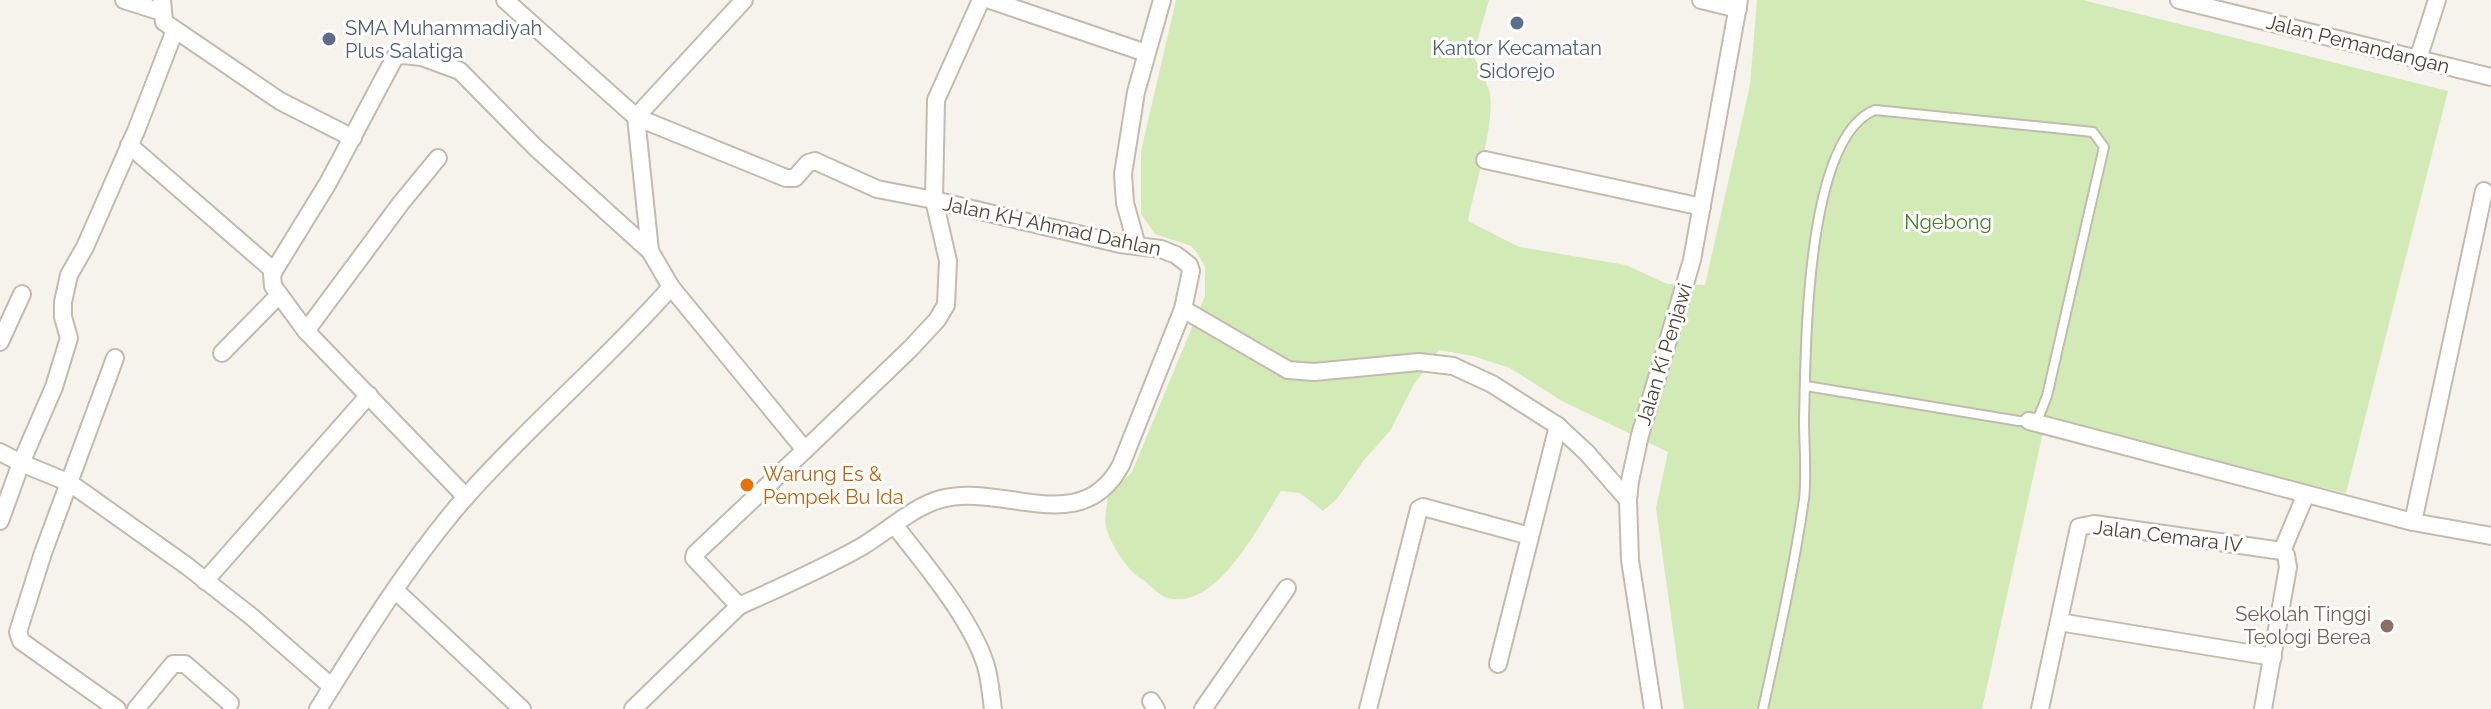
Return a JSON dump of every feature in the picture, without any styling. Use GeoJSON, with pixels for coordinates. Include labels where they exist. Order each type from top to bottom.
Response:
{"type":"FeatureCollection","features":[{"type":"Feature","properties":{"kind":"street"},"geometry":{"type":"LineString","coordinates":[[124,0],[162,6],[164,22],[175,30],[280,101],[353,138]]}},
{"type":"Feature","properties":{"kind":"street"},"geometry":{"type":"LineString","coordinates":[[505,0],[636,117],[786,178],[795,178],[808,163],[815,161],[877,189],[934,200],[936,100],[981,0]]}},
{"type":"Feature","properties":{"kind":"street"},"geometry":{"type":"LineString","coordinates":[[650,251],[636,117],[744,0]]}},
{"type":"Feature","properties":{"kind":"street"},"geometry":{"type":"LineString","coordinates":[[990,0],[1146,53]]}},
{"type":"Feature","properties":{"kind":"street"},"geometry":{"type":"LineString","coordinates":[[1137,246],[1125,203],[1123,174],[1136,92],[1162,0]]}},
{"type":"Feature","properties":{"kind":"street"},"geometry":{"type":"LineString","coordinates":[[1701,0],[1738,4]]}},
{"type":"Feature","properties":{"kind":"street","name":"Jalan Pemandangan"},"geometry":{"type":"LineString","coordinates":[[2179,0],[2491,77]]}},
{"type":"Feature","properties":{"kind":"street"},"geometry":{"type":"LineString","coordinates":[[2418,59],[2437,0]]}},
{"type":"Feature","properties":{"kind":"street","name":"Jalan Ki Penjawi"},"geometry":{"type":"LineString","coordinates":[[1653,709],[1630,560],[1628,500],[1634,459],[1692,260],[1738,4]]}},
{"type":"Feature","properties":{"kind":"street"},"geometry":{"type":"LineString","coordinates":[[0,521],[54,387],[69,338],[63,317],[65,288],[129,145],[175,30]]}},
{"type":"Feature","properties":{"kind":"street"},"geometry":{"type":"LineString","coordinates":[[466,497],[306,331],[271,283],[274,271],[353,138],[395,57],[403,55],[422,57],[460,71],[535,147],[650,251],[671,287],[805,450]]}},
{"type":"Feature","properties":{"kind":"street"},"geometry":{"type":"LineString","coordinates":[[129,145],[274,271]]}},
{"type":"Feature","properties":{"kind":"street"},"geometry":{"type":"LineString","coordinates":[[306,331],[438,158]]}},
{"type":"Feature","properties":{"kind":"street"},"geometry":{"type":"LineString","coordinates":[[1485,160],[1702,207]]}},
{"type":"Feature","properties":{"kind":"street"},"geometry":{"type":"LineString","coordinates":[[2413,522],[2484,191]]}},
{"type":"Feature","properties":{"kind":"street","name":"Jalan KH Ahmad Dahlan"},"geometry":{"type":"LineString","coordinates":[[934,200],[1137,246],[1170,252],[1189,265],[1191,271],[1183,309],[1121,465],[1100,493],[1082,502],[1055,504],[969,497],[940,499],[825,566],[739,606],[694,558],[937,320],[946,305],[948,261],[934,200]]}},
{"type":"Feature","properties":{"kind":"street"},"geometry":{"type":"LineString","coordinates":[[318,709],[436,531],[671,287]]}},
{"type":"Feature","properties":{"kind":"street"},"geometry":{"type":"LineString","coordinates":[[0,342],[22,294]]}},
{"type":"Feature","properties":{"kind":"street"},"geometry":{"type":"LineString","coordinates":[[222,353],[279,295]]}},
{"type":"Feature","properties":{"kind":"street"},"geometry":{"type":"LineString","coordinates":[[1183,309],[1288,370],[1314,372],[1419,362],[1453,366],[1492,384],[1558,426],[1587,453],[1628,500]]}},
{"type":"Feature","properties":{"kind":"street"},"geometry":{"type":"LineString","coordinates":[[115,358],[38,568],[18,635],[21,641],[117,709]]}},
{"type":"Feature","properties":{"kind":"street"},"geometry":{"type":"LineString","coordinates":[[205,581],[369,395]]}},
{"type":"Feature","properties":{"kind":"street"},"geometry":{"type":"LineString","coordinates":[[2029,421],[2413,522],[2491,536]]}},
{"type":"Feature","properties":{"kind":"street"},"geometry":{"type":"LineString","coordinates":[[1498,664],[1558,426]]}},
{"type":"Feature","properties":{"kind":"street"},"geometry":{"type":"LineString","coordinates":[[0,452],[70,483],[252,617],[332,687]]}},
{"type":"Feature","properties":{"kind":"street"},"geometry":{"type":"LineString","coordinates":[[2263,709],[2288,567],[2282,551],[2306,494]]}},
{"type":"Feature","properties":{"kind":"street"},"geometry":{"type":"LineString","coordinates":[[1368,709],[1419,509],[1423,507],[1530,536]]}},
{"type":"Feature","properties":{"kind":"street","name":"Jalan Cemara IV"},"geometry":{"type":"LineString","coordinates":[[2040,709],[2076,531],[2083,525],[2094,524],[2282,551]]}},
{"type":"Feature","properties":{"kind":"street"},"geometry":{"type":"LineString","coordinates":[[895,526],[971,634],[986,667],[993,709]]}},
{"type":"Feature","properties":{"kind":"street"},"geometry":{"type":"LineString","coordinates":[[1203,709],[1287,588]]}},
{"type":"Feature","properties":{"kind":"street"},"geometry":{"type":"LineString","coordinates":[[395,590],[522,709]]}},
{"type":"Feature","properties":{"kind":"street"},"geometry":{"type":"LineString","coordinates":[[633,709],[739,606]]}},
{"type":"Feature","properties":{"kind":"street"},"geometry":{"type":"LineString","coordinates":[[2059,622],[2273,657]]}},
{"type":"Feature","properties":{"kind":"street"},"geometry":{"type":"LineString","coordinates":[[136,709],[173,664],[179,662],[185,664],[231,707]]}},
{"type":"Feature","properties":{"kind":"lane"},"geometry":{"type":"LineString","coordinates":[[1763,709],[1804,497],[1806,386],[1808,309],[1825,188],[1835,157],[1859,118],[1875,110],[2093,132],[2104,147],[2047,396],[2039,416],[2029,421],[2019,421],[1806,386]]}},
{"type":"Feature","properties":{"kind":"green space","name":"Ngebong"},"geometry":{"type":"Polygon","coordinates":[[[1176,0],[1489,0],[1473,55],[1489,90],[1490,118],[1468,221],[1519,247],[1626,265],[1667,284],[1705,285],[1750,85],[1757,0],[2083,0],[2448,91],[2346,493],[2045,423],[1982,709],[1684,709],[1656,508],[1668,452],[1562,401],[1510,368],[1473,356],[1439,350],[1413,386],[1390,431],[1364,460],[1337,499],[1323,511],[1300,493],[1281,491],[1234,564],[1201,593],[1183,599],[1165,597],[1124,562],[1106,527],[1108,496],[1132,472],[1205,296],[1205,267],[1197,253],[1191,246],[1155,234],[1141,214],[1141,151],[1176,0]]]}},
{"type":"Feature","properties":{"kind":"place","name":"Kantor Kecamatan Sidorejo"},"geometry":{"type":"Point","coordinates":[1517,23]}},
{"type":"Feature","properties":{"kind":"place","name":"SMA Muhammadiyah Plus Salatiga"},"geometry":{"type":"Point","coordinates":[329,39]}},
{"type":"Feature","properties":{"kind":"place","name":"Warung Es & Pempek Bu Ida"},"geometry":{"type":"Point","coordinates":[747,485]}},
{"type":"Feature","properties":{"kind":"place","name":"Sekolah Tinggi Teologi Berea"},"geometry":{"type":"Point","coordinates":[2387,626]}}]}
